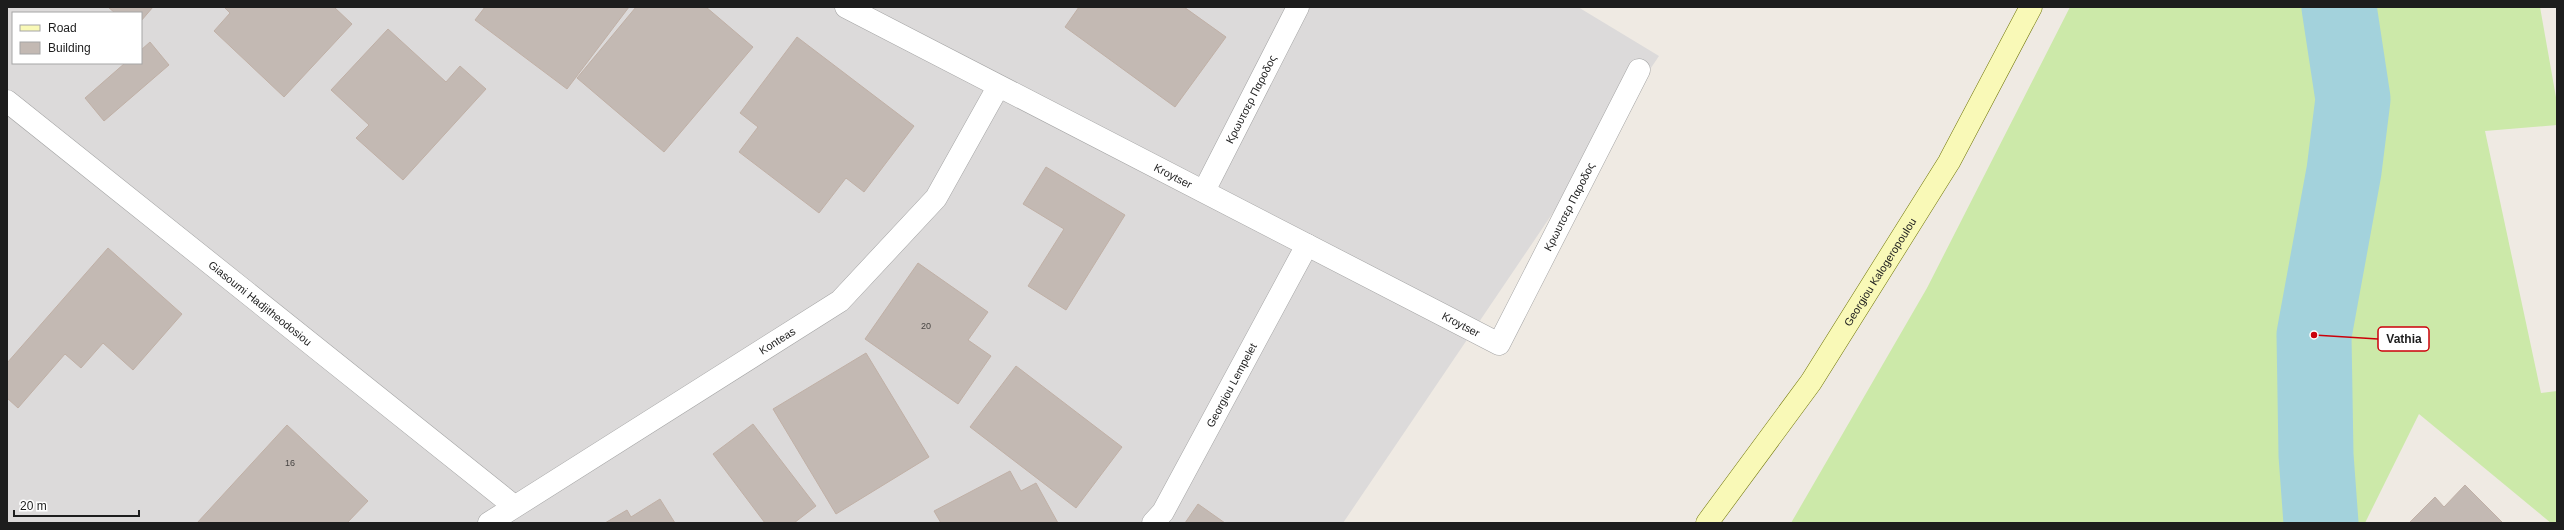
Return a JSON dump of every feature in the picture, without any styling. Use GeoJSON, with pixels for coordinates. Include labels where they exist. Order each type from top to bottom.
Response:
{"type":"FeatureCollection","features":[{"type":"Feature","properties":{"kind":"street","name":"Κρωυτσερ Παροδος"},"geometry":{"type":"LineString","coordinates":[[1204,191],[1298,7]]}},
{"type":"Feature","properties":{"kind":"street","name":"Georgiou Kalogeropoulou"},"geometry":{"type":"LineString","coordinates":[[1707,523],[1816,376],[1949,162],[2031,7]]}},
{"type":"Feature","properties":{"kind":"street","name":"Kroytser"},"geometry":{"type":"LineString","coordinates":[[853,9],[998,87],[1204,191],[1499,344]]}},
{"type":"Feature","properties":{"kind":"street","name":"Κρωυτσερ Παροδος"},"geometry":{"type":"LineString","coordinates":[[1499,344],[1639,70]]}},
{"type":"Feature","properties":{"kind":"street","name":"Konteas"},"geometry":{"type":"LineString","coordinates":[[488,523],[840,301],[936,198],[998,87]]}},
{"type":"Feature","properties":{"kind":"street","name":"Giasoumi Hadjitheodosiou"},"geometry":{"type":"LineString","coordinates":[[7,101],[514,506]]}},
{"type":"Feature","properties":{"kind":"street","name":"Georgiou Lempelet"},"geometry":{"type":"LineString","coordinates":[[1153,523],[1163,512],[1307,245]]}},
{"type":"Feature","properties":{"kind":"shaded area"},"geometry":{"type":"Polygon","coordinates":[[[7,7],[1578,7],[1659,56],[1343,523],[7,523],[7,7]]]}},
{"type":"Feature","properties":{"kind":"green space"},"geometry":{"type":"Polygon","coordinates":[[[2070,7],[2540,7],[2557,103],[2557,125],[2485,131],[2541,393],[2557,391],[2557,523],[2551,523],[2419,414],[2365,523],[1791,523],[1927,288],[2070,7]]]}},
{"type":"Feature","properties":{"kind":"building"},"geometry":{"type":"Polygon","coordinates":[[[108,7],[153,7],[142,20],[142,12],[114,12],[108,7]]]}},
{"type":"Feature","properties":{"kind":"building"},"geometry":{"type":"Polygon","coordinates":[[[224,7],[334,7],[352,24],[284,97],[214,31],[230,13],[224,7]]]}},
{"type":"Feature","properties":{"kind":"building"},"geometry":{"type":"Polygon","coordinates":[[[485,7],[629,7],[567,89],[475,20],[485,7]]]}},
{"type":"Feature","properties":{"kind":"building"},"geometry":{"type":"Polygon","coordinates":[[[636,7],[706,7],[753,47],[664,152],[577,78],[636,7]]]}},
{"type":"Feature","properties":{"kind":"building"},"geometry":{"type":"Polygon","coordinates":[[[1079,7],[1184,7],[1226,37],[1175,107],[1065,27],[1079,7]]]}},
{"type":"Feature","properties":{"kind":"building"},"geometry":{"type":"Polygon","coordinates":[[[388,29],[446,82],[460,66],[486,89],[403,180],[356,138],[369,125],[331,90],[388,29]]]}},
{"type":"Feature","properties":{"kind":"building"},"geometry":{"type":"Polygon","coordinates":[[[797,37],[914,126],[864,192],[846,178],[819,213],[739,152],[758,127],[740,113],[797,37]]]}},
{"type":"Feature","properties":{"kind":"building"},"geometry":{"type":"Polygon","coordinates":[[[150,42],[169,65],[104,121],[85,98],[124,64],[142,64],[142,49],[150,42]]]}},
{"type":"Feature","properties":{"kind":"building"},"geometry":{"type":"Polygon","coordinates":[[[1046,167],[1125,215],[1066,310],[1028,286],[1064,229],[1023,204],[1046,167]]]}},
{"type":"Feature","properties":{"kind":"building"},"geometry":{"type":"Polygon","coordinates":[[[108,248],[182,314],[133,370],[103,343],[81,368],[65,354],[18,408],[7,398],[7,363],[108,248]]]}},
{"type":"Feature","properties":{"kind":"building"},"geometry":{"type":"Polygon","coordinates":[[[918,263],[988,312],[968,340],[991,356],[958,404],[865,339],[918,263]]]}},
{"type":"Feature","properties":{"kind":"building"},"geometry":{"type":"Polygon","coordinates":[[[866,353],[929,457],[836,514],[773,409],[866,353]]]}},
{"type":"Feature","properties":{"kind":"building"},"geometry":{"type":"Polygon","coordinates":[[[1016,366],[1122,447],[1076,508],[970,427],[1016,366]]]}},
{"type":"Feature","properties":{"kind":"building"},"geometry":{"type":"Polygon","coordinates":[[[753,424],[816,506],[794,523],[765,523],[713,454],[753,424]]]}},
{"type":"Feature","properties":{"kind":"building"},"geometry":{"type":"Polygon","coordinates":[[[287,425],[368,501],[347,523],[197,523],[287,425]]]}},
{"type":"Feature","properties":{"kind":"building"},"geometry":{"type":"Polygon","coordinates":[[[1010,471],[1021,491],[1036,483],[1058,523],[941,523],[934,511],[1010,471]]]}},
{"type":"Feature","properties":{"kind":"building"},"geometry":{"type":"Polygon","coordinates":[[[2465,485],[2503,523],[2409,523],[2435,497],[2444,507],[2465,485]]]}},
{"type":"Feature","properties":{"kind":"building"},"geometry":{"type":"Polygon","coordinates":[[[660,499],[675,523],[605,523],[627,510],[631,517],[660,499]]]}},
{"type":"Feature","properties":{"kind":"building"},"geometry":{"type":"Polygon","coordinates":[[[1198,504],[1225,523],[1185,523],[1198,504]]]}},
{"type":"Feature","properties":{"kind":"waterway"},"geometry":{"type":"LineString","coordinates":[[2321,523],[2316,455],[2314,335],[2344,171],[2353,99],[2339,7]]}},
{"type":"Feature","properties":{"kind":"place","name":"Vathia"},"geometry":{"type":"Point","coordinates":[2314,335]}}]}
